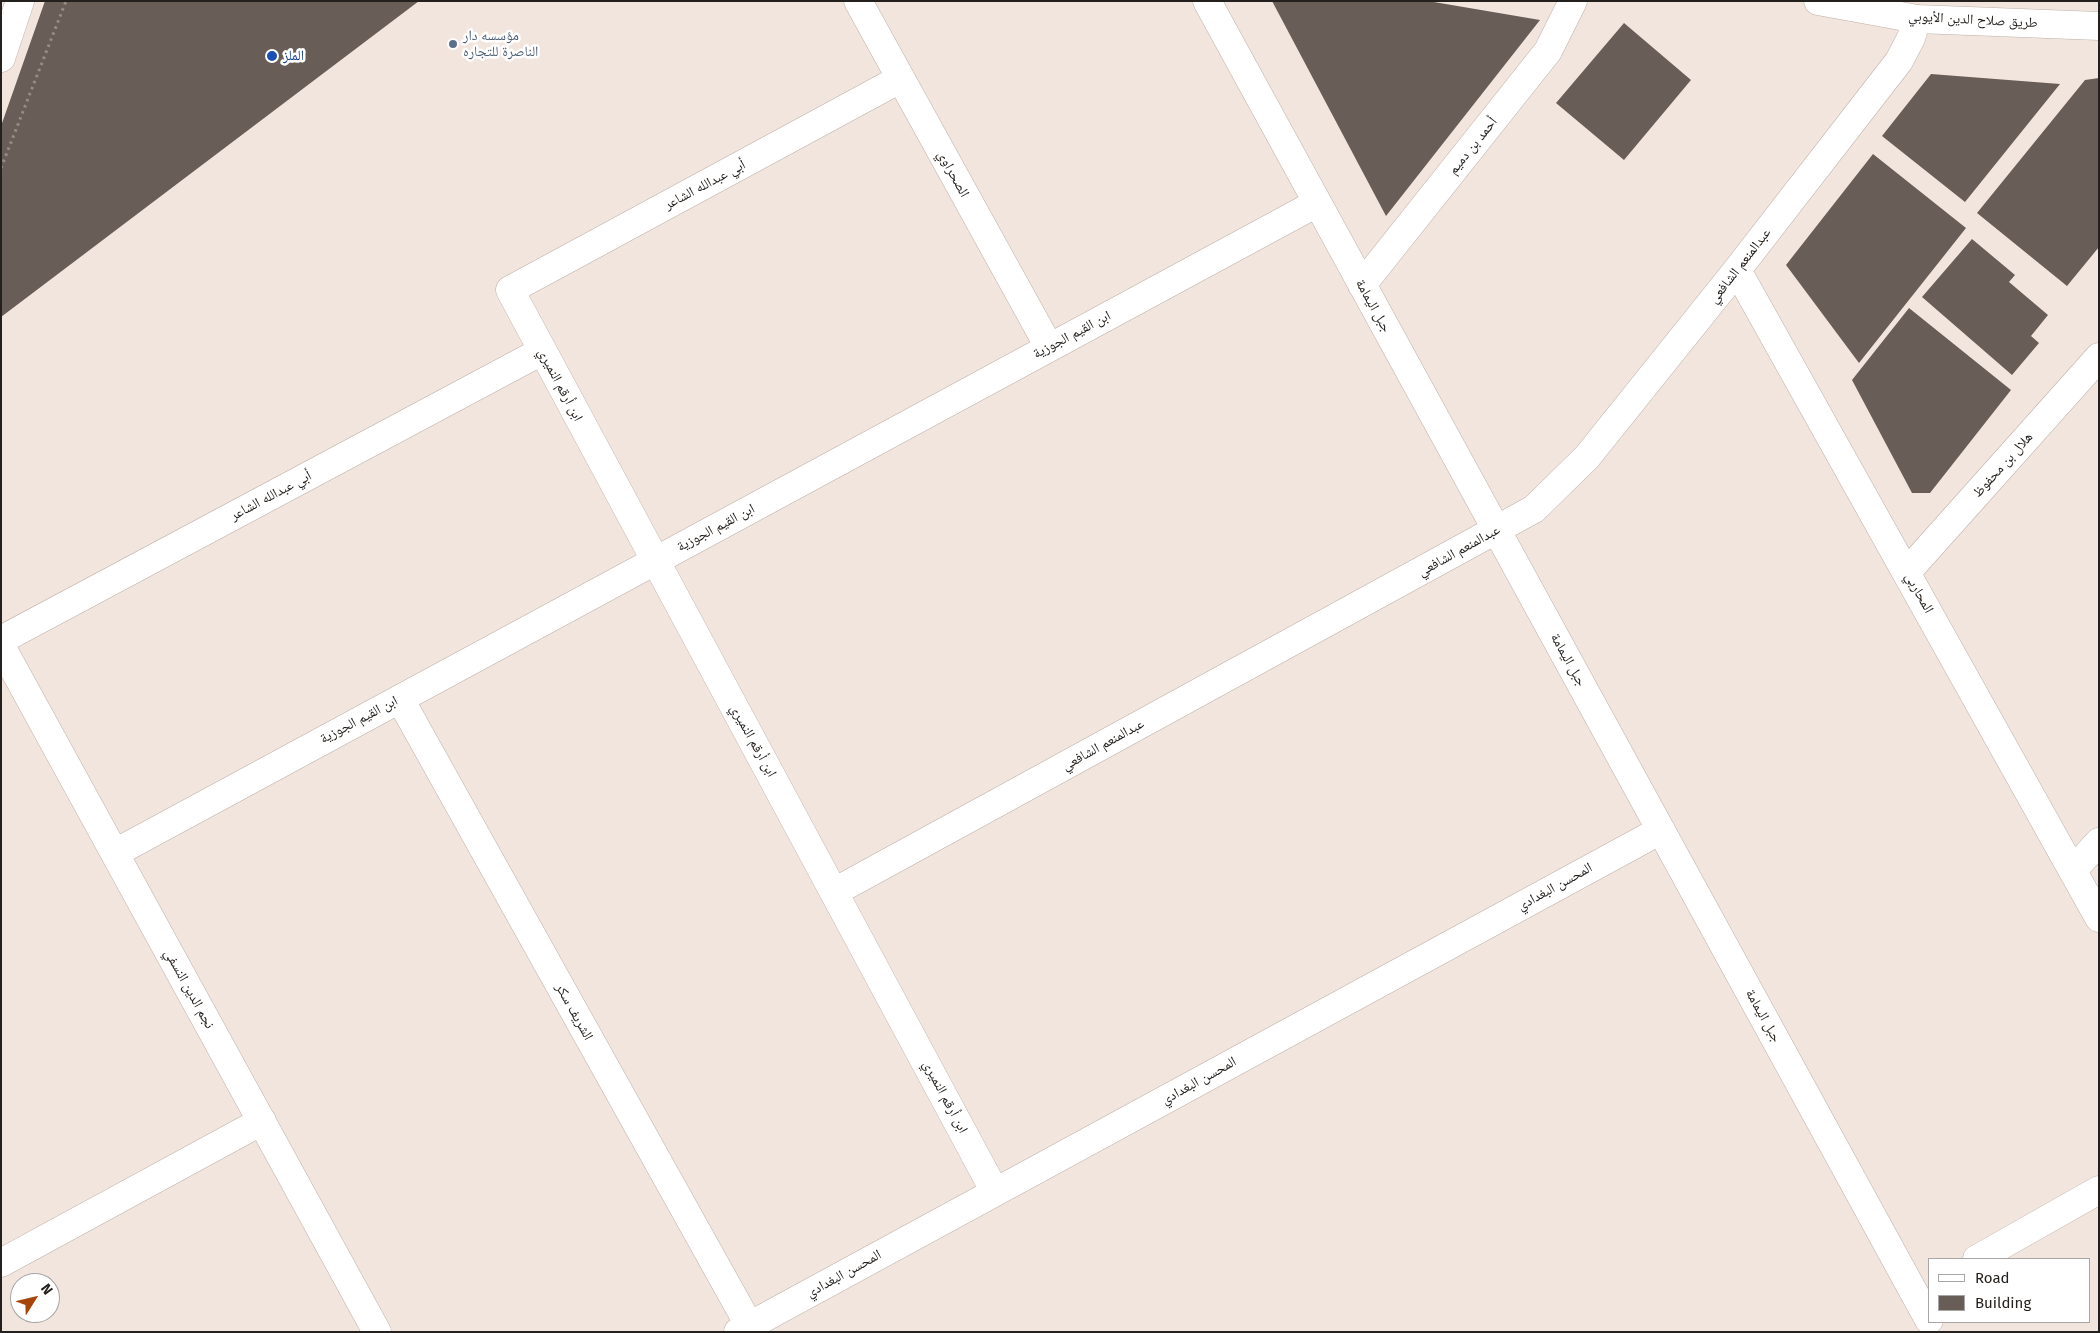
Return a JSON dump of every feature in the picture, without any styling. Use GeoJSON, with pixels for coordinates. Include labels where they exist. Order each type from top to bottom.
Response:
{"type":"FeatureCollection","features":[{"type":"Feature","properties":{"kind":"street"},"geometry":{"type":"LineString","coordinates":[[1,58],[20,1]]}},
{"type":"Feature","properties":{"kind":"street","name":"الصحراوي"},"geometry":{"type":"LineString","coordinates":[[858,1],[1049,347]]}},
{"type":"Feature","properties":{"kind":"street","name":"جبل اليمامة"},"geometry":{"type":"LineString","coordinates":[[1207,1],[1661,830],[1922,1290],[1928,1317]]}},
{"type":"Feature","properties":{"kind":"street","name":"أحمد بن دميم"},"geometry":{"type":"LineString","coordinates":[[1362,285],[1548,51],[1573,1]]}},
{"type":"Feature","properties":{"kind":"street","name":"طريق صلاح الدين الأيوبي"},"geometry":{"type":"LineString","coordinates":[[1818,1],[1918,20],[2099,26]]}},
{"type":"Feature","properties":{"kind":"street","name":"عبدالمنعم الشافعي"},"geometry":{"type":"LineString","coordinates":[[836,891],[1534,509],[1586,458],[1737,270],[1899,61],[1918,20]]}},
{"type":"Feature","properties":{"kind":"street","name":"أبي عبدالله الشاعر"},"geometry":{"type":"LineString","coordinates":[[510,290],[900,79]]}},
{"type":"Feature","properties":{"kind":"street","name":"ابن القيم الجوزية"},"geometry":{"type":"LineString","coordinates":[[115,853],[1317,203]]}},
{"type":"Feature","properties":{"kind":"street","name":"المحاربي"},"geometry":{"type":"LineString","coordinates":[[1737,270],[2099,918]]}},
{"type":"Feature","properties":{"kind":"street","name":"ابن أرقم النميري"},"geometry":{"type":"LineString","coordinates":[[510,290],[655,561],[836,891],[996,1192]]}},
{"type":"Feature","properties":{"kind":"street","name":"أبي عبدالله الشاعر"},"geometry":{"type":"LineString","coordinates":[[1,640],[542,351]]}},
{"type":"Feature","properties":{"kind":"street","name":"هلال بن محفوظ"},"geometry":{"type":"LineString","coordinates":[[1907,572],[2099,358]]}},
{"type":"Feature","properties":{"kind":"street","name":"نجم الدين النسفي"},"geometry":{"type":"LineString","coordinates":[[1,646],[377,1332]]}},
{"type":"Feature","properties":{"kind":"street","name":"الشريف سكر"},"geometry":{"type":"LineString","coordinates":[[400,699],[744,1329]]}},
{"type":"Feature","properties":{"kind":"street","name":"المحسن البغدادي"},"geometry":{"type":"LineString","coordinates":[[744,1329],[1661,830]]}},
{"type":"Feature","properties":{"kind":"street"},"geometry":{"type":"LineString","coordinates":[[2073,870],[2099,842]]}},
{"type":"Feature","properties":{"kind":"street"},"geometry":{"type":"LineString","coordinates":[[1,1263],[262,1121]]}},
{"type":"Feature","properties":{"kind":"street"},"geometry":{"type":"LineString","coordinates":[[1979,1258],[2099,1190]]}},
{"type":"Feature","properties":{"kind":"path"},"geometry":{"type":"LineString","coordinates":[[1,168],[66,1]]}},
{"type":"Feature","properties":{"kind":"building","name":"الملز"},"geometry":{"type":"Polygon","coordinates":[[[45,1],[419,1],[1,317],[1,126],[45,1]]]}},
{"type":"Feature","properties":{"kind":"building"},"geometry":{"type":"Polygon","coordinates":[[[1272,1],[1428,1],[1540,20],[1386,216],[1272,1]]]}},
{"type":"Feature","properties":{"kind":"building"},"geometry":{"type":"Polygon","coordinates":[[[1624,23],[1691,80],[1624,160],[1556,103],[1624,23]]]}},
{"type":"Feature","properties":{"kind":"building"},"geometry":{"type":"Polygon","coordinates":[[[1931,74],[2060,84],[1965,202],[1882,136],[1931,74]]]}},
{"type":"Feature","properties":{"kind":"building"},"geometry":{"type":"Polygon","coordinates":[[[2099,78],[2099,247],[2067,286],[1977,213],[2085,80],[2099,78]]]}},
{"type":"Feature","properties":{"kind":"building"},"geometry":{"type":"Polygon","coordinates":[[[1873,154],[1966,228],[1859,363],[1786,265],[1873,154]]]}},
{"type":"Feature","properties":{"kind":"building"},"geometry":{"type":"Polygon","coordinates":[[[1972,239],[2015,275],[2009,282],[2048,315],[2031,336],[2039,343],[2012,375],[1922,297],[1972,239]]]}},
{"type":"Feature","properties":{"kind":"building"},"geometry":{"type":"Polygon","coordinates":[[[1909,308],[2011,390],[1930,493],[1912,493],[1852,380],[1909,308]]]}},
{"type":"Feature","properties":{"kind":"place","name":"مؤسسه دار الناصرة للتجاره"},"geometry":{"type":"Point","coordinates":[453,44]}},
{"type":"Feature","properties":{"kind":"place","name":"الملز"},"geometry":{"type":"Point","coordinates":[272,56]}}]}
